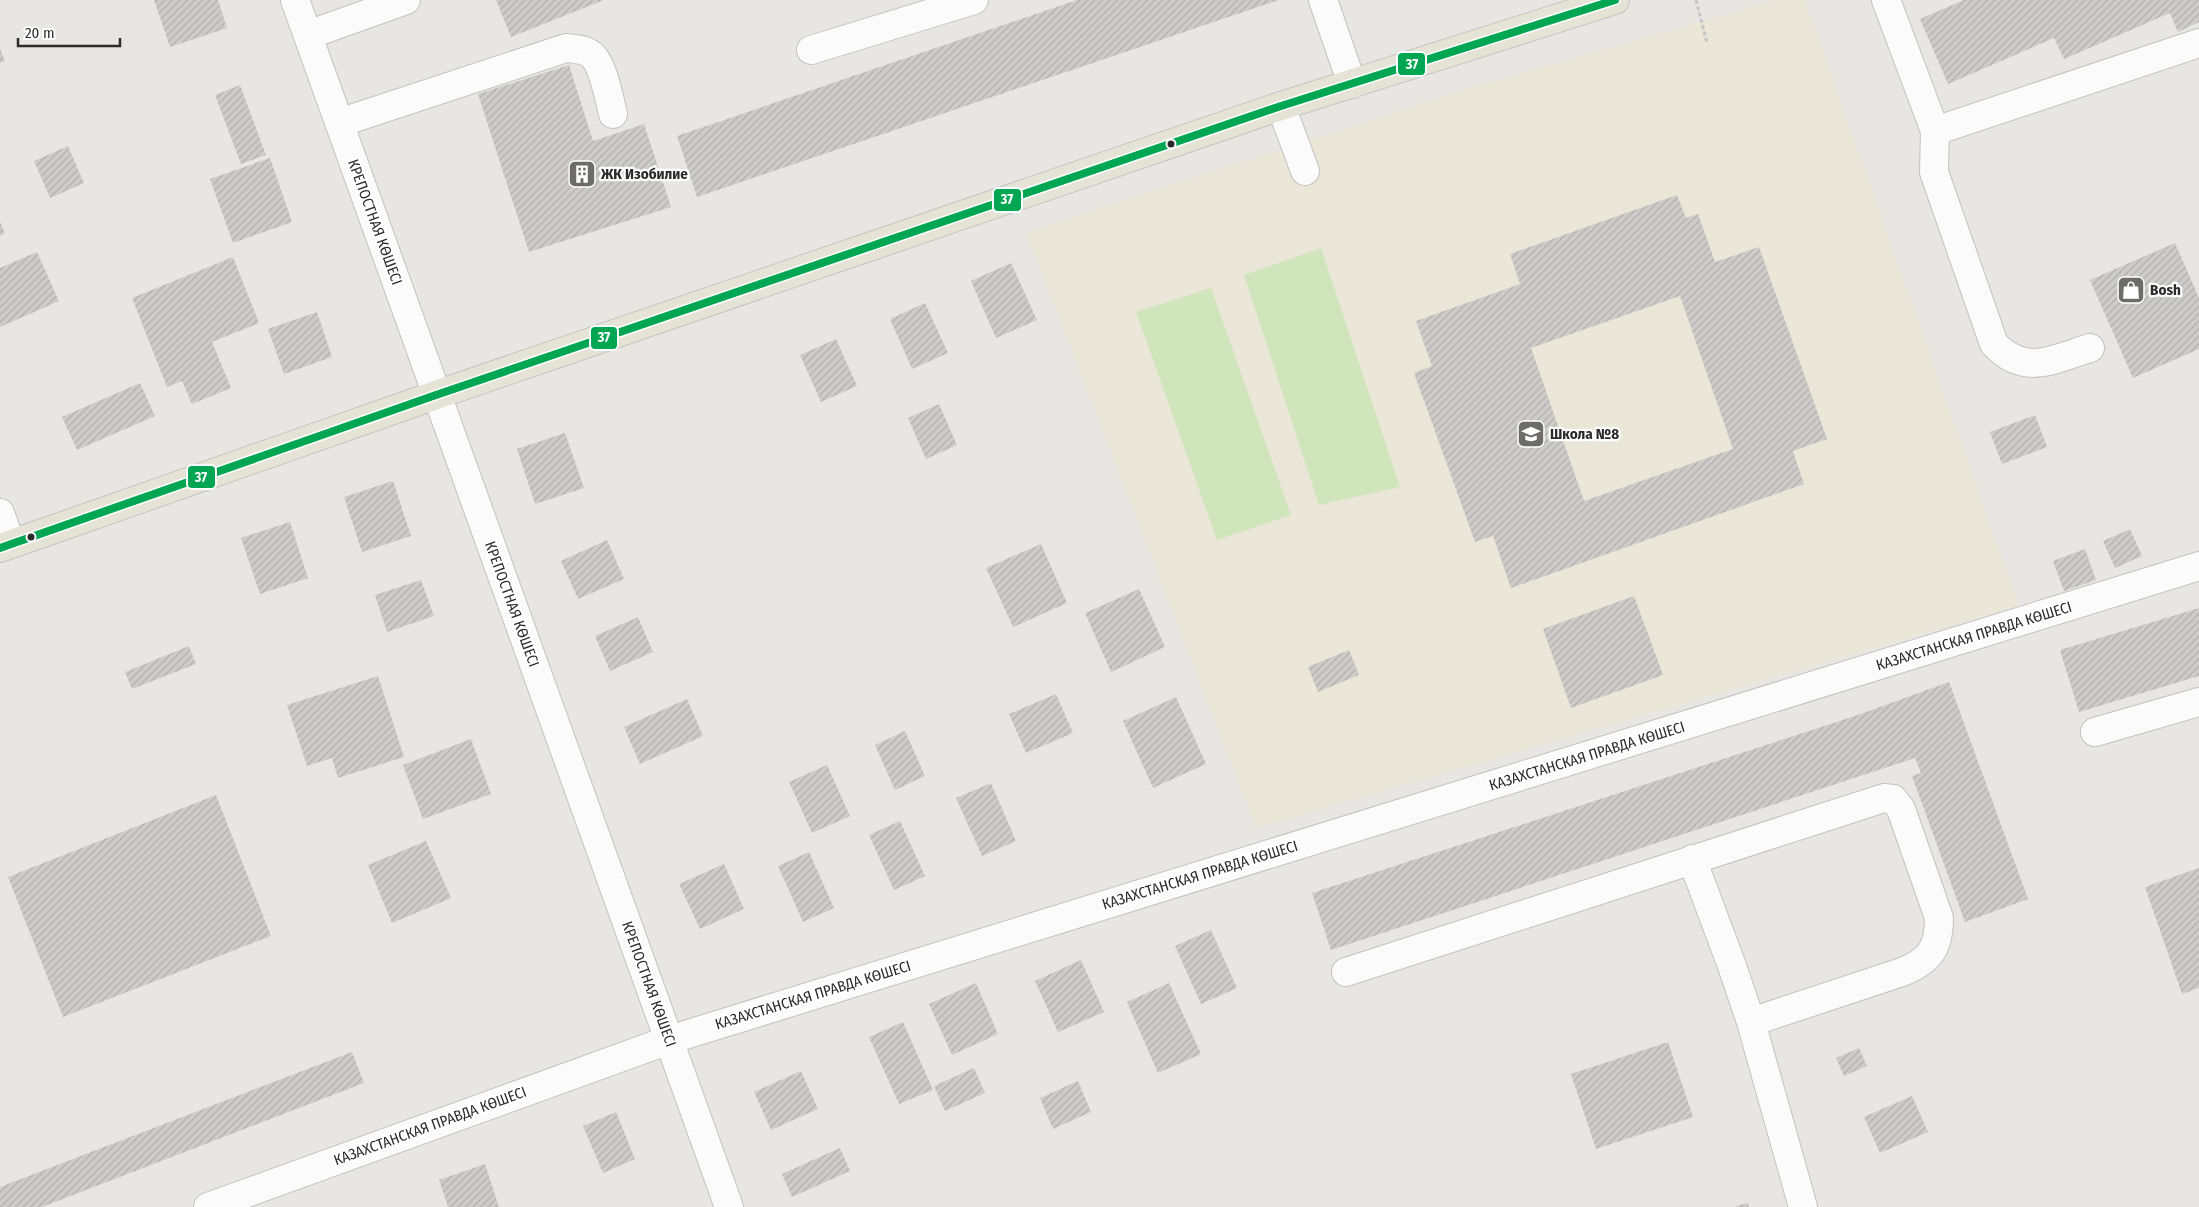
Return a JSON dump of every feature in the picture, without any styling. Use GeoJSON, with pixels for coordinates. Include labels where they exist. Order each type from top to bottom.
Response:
{"type":"FeatureCollection","features":[{"type":"Feature","properties":{"kind":"main road"},"geometry":{"type":"LineString","coordinates":[[6,546],[436,395],[1281,106],[1615,0]]}},
{"type":"Feature","properties":{"kind":"street","name":"КРЕПОСТНАЯ КӨШЕСІ"},"geometry":{"type":"LineString","coordinates":[[296,0],[436,395],[729,1207]]}},
{"type":"Feature","properties":{"kind":"street"},"geometry":{"type":"LineString","coordinates":[[308,35],[406,0]]}},
{"type":"Feature","properties":{"kind":"street"},"geometry":{"type":"LineString","coordinates":[[812,50],[974,0]]}},
{"type":"Feature","properties":{"kind":"street"},"geometry":{"type":"LineString","coordinates":[[1323,0],[1352,84]]}},
{"type":"Feature","properties":{"kind":"street"},"geometry":{"type":"LineString","coordinates":[[1886,0],[1935,131],[1934,172],[1994,344],[2009,357],[2019,361],[2039,364],[2090,348]]}},
{"type":"Feature","properties":{"kind":"street"},"geometry":{"type":"LineString","coordinates":[[1935,131],[2199,43]]}},
{"type":"Feature","properties":{"kind":"street"},"geometry":{"type":"LineString","coordinates":[[339,123],[566,48],[581,49],[592,56],[600,70],[613,114]]}},
{"type":"Feature","properties":{"kind":"street"},"geometry":{"type":"LineString","coordinates":[[1281,106],[1304,171]]}},
{"type":"Feature","properties":{"kind":"street"},"geometry":{"type":"LineString","coordinates":[[0,513],[6,546]]}},
{"type":"Feature","properties":{"kind":"street","name":"КАЗАХСТАНСКАЯ ПРАВДА КӨШЕСІ"},"geometry":{"type":"LineString","coordinates":[[208,1207],[670,1040],[2199,566]]}},
{"type":"Feature","properties":{"kind":"street"},"geometry":{"type":"LineString","coordinates":[[2095,732],[2199,702]]}},
{"type":"Feature","properties":{"kind":"street"},"geometry":{"type":"LineString","coordinates":[[1346,972],[1884,798],[1893,799],[1901,809],[1939,918],[1939,932],[1929,957],[1917,966],[1902,972],[1751,1022]]}},
{"type":"Feature","properties":{"kind":"street"},"geometry":{"type":"LineString","coordinates":[[1692,859],[1751,1022],[1803,1207]]}},
{"type":"Feature","properties":{"kind":"path"},"geometry":{"type":"LineString","coordinates":[[1696,0],[1707,43]]}},
{"type":"Feature","properties":{"kind":"shaded area","name":"Школа №8"},"geometry":{"type":"Polygon","coordinates":[[[1776,0],[1805,0],[2019,606],[1256,828],[1026,232],[1476,86],[1776,0]]]}},
{"type":"Feature","properties":{"kind":"green space"},"geometry":{"type":"Polygon","coordinates":[[[1321,248],[1400,487],[1319,505],[1244,275],[1321,248]]]}},
{"type":"Feature","properties":{"kind":"green space"},"geometry":{"type":"Polygon","coordinates":[[[1211,288],[1291,515],[1217,540],[1136,312],[1211,288]]]}},
{"type":"Feature","properties":{"kind":"building"},"geometry":{"type":"Polygon","coordinates":[[[154,0],[218,0],[227,28],[170,47],[154,0]]]}},
{"type":"Feature","properties":{"kind":"building"},"geometry":{"type":"Polygon","coordinates":[[[496,0],[604,0],[511,37],[496,0]]]}},
{"type":"Feature","properties":{"kind":"building"},"geometry":{"type":"Polygon","coordinates":[[[1077,0],[1279,0],[697,197],[677,136],[1077,0]]]}},
{"type":"Feature","properties":{"kind":"building"},"geometry":{"type":"Polygon","coordinates":[[[1964,0],[2199,0],[2199,22],[2178,32],[2170,13],[2064,59],[2054,38],[1948,84],[1920,19],[1964,0]]]}},
{"type":"Feature","properties":{"kind":"building"},"geometry":{"type":"Polygon","coordinates":[[[0,49],[5,61],[0,63],[0,49]]]}},
{"type":"Feature","properties":{"kind":"building","name":"ЖК Изобилие"},"geometry":{"type":"Polygon","coordinates":[[[569,65],[593,141],[644,124],[671,207],[529,252],[478,94],[569,65]]]}},
{"type":"Feature","properties":{"kind":"building"},"geometry":{"type":"Polygon","coordinates":[[[240,85],[266,155],[241,164],[215,95],[240,85]]]}},
{"type":"Feature","properties":{"kind":"building"},"geometry":{"type":"Polygon","coordinates":[[[68,146],[84,183],[50,198],[34,161],[68,146]]]}},
{"type":"Feature","properties":{"kind":"building"},"geometry":{"type":"Polygon","coordinates":[[[270,158],[292,222],[233,243],[210,179],[270,158]]]}},
{"type":"Feature","properties":{"kind":"building"},"geometry":{"type":"Polygon","coordinates":[[[1677,195],[1686,218],[1698,214],[1715,262],[1759,247],[1827,439],[1793,451],[1804,484],[1511,588],[1493,536],[1475,542],[1414,373],[1432,366],[1416,321],[1520,284],[1510,254],[1677,195]],[[1680,296],[1531,348],[1584,501],[1733,449],[1680,296]]]}},
{"type":"Feature","properties":{"kind":"building"},"geometry":{"type":"Polygon","coordinates":[[[0,222],[5,233],[0,236],[0,222]]]}},
{"type":"Feature","properties":{"kind":"building"},"geometry":{"type":"Polygon","coordinates":[[[2175,243],[2199,298],[2199,349],[2133,378],[2090,280],[2175,243]]]}},
{"type":"Feature","properties":{"kind":"building"},"geometry":{"type":"Polygon","coordinates":[[[37,252],[59,301],[0,327],[0,268],[37,252]]]}},
{"type":"Feature","properties":{"kind":"building"},"geometry":{"type":"Polygon","coordinates":[[[233,257],[259,323],[212,342],[231,388],[192,404],[182,381],[167,387],[132,298],[233,257]]]}},
{"type":"Feature","properties":{"kind":"building"},"geometry":{"type":"Polygon","coordinates":[[[1011,263],[1037,320],[996,338],[971,281],[1011,263]]]}},
{"type":"Feature","properties":{"kind":"building"},"geometry":{"type":"Polygon","coordinates":[[[925,303],[948,353],[912,369],[890,319],[925,303]]]}},
{"type":"Feature","properties":{"kind":"building"},"geometry":{"type":"Polygon","coordinates":[[[317,312],[332,357],[284,374],[268,329],[317,312]]]}},
{"type":"Feature","properties":{"kind":"building"},"geometry":{"type":"Polygon","coordinates":[[[836,339],[857,386],[821,402],[800,355],[836,339]]]}},
{"type":"Feature","properties":{"kind":"building"},"geometry":{"type":"Polygon","coordinates":[[[140,383],[155,416],[77,450],[62,417],[140,383]]]}},
{"type":"Feature","properties":{"kind":"building"},"geometry":{"type":"Polygon","coordinates":[[[939,404],[957,445],[926,459],[908,418],[939,404]]]}},
{"type":"Feature","properties":{"kind":"building"},"geometry":{"type":"Polygon","coordinates":[[[2035,415],[2047,447],[2002,464],[1990,432],[2035,415]]]}},
{"type":"Feature","properties":{"kind":"building"},"geometry":{"type":"Polygon","coordinates":[[[565,433],[584,488],[535,504],[517,449],[565,433]]]}},
{"type":"Feature","properties":{"kind":"building"},"geometry":{"type":"Polygon","coordinates":[[[393,481],[411,536],[362,552],[344,497],[393,481]]]}},
{"type":"Feature","properties":{"kind":"building"},"geometry":{"type":"Polygon","coordinates":[[[290,522],[308,578],[260,594],[241,538],[290,522]]]}},
{"type":"Feature","properties":{"kind":"building"},"geometry":{"type":"Polygon","coordinates":[[[2130,529],[2142,556],[2115,568],[2103,541],[2130,529]]]}},
{"type":"Feature","properties":{"kind":"building"},"geometry":{"type":"Polygon","coordinates":[[[607,540],[624,579],[578,599],[561,561],[607,540]]]}},
{"type":"Feature","properties":{"kind":"building"},"geometry":{"type":"Polygon","coordinates":[[[1041,544],[1067,603],[1013,627],[986,568],[1041,544]]]}},
{"type":"Feature","properties":{"kind":"building"},"geometry":{"type":"Polygon","coordinates":[[[2085,549],[2096,580],[2064,591],[2053,561],[2085,549]]]}},
{"type":"Feature","properties":{"kind":"building"},"geometry":{"type":"Polygon","coordinates":[[[421,580],[434,616],[387,632],[375,595],[421,580]]]}},
{"type":"Feature","properties":{"kind":"building"},"geometry":{"type":"Polygon","coordinates":[[[1139,589],[1165,647],[1111,672],[1085,613],[1139,589]]]}},
{"type":"Feature","properties":{"kind":"building"},"geometry":{"type":"Polygon","coordinates":[[[1634,596],[1663,675],[1571,708],[1543,629],[1634,596]]]}},
{"type":"Feature","properties":{"kind":"building"},"geometry":{"type":"Polygon","coordinates":[[[2199,608],[2199,676],[2079,712],[2060,650],[2199,608]]]}},
{"type":"Feature","properties":{"kind":"building"},"geometry":{"type":"Polygon","coordinates":[[[638,617],[653,652],[610,671],[595,636],[638,617]]]}},
{"type":"Feature","properties":{"kind":"building"},"geometry":{"type":"Polygon","coordinates":[[[189,646],[196,664],[132,689],[125,672],[189,646]]]}},
{"type":"Feature","properties":{"kind":"building"},"geometry":{"type":"Polygon","coordinates":[[[1349,650],[1359,675],[1318,692],[1308,667],[1349,650]]]}},
{"type":"Feature","properties":{"kind":"building"},"geometry":{"type":"Polygon","coordinates":[[[378,676],[404,757],[338,778],[332,758],[307,766],[287,705],[378,676]]]}},
{"type":"Feature","properties":{"kind":"building"},"geometry":{"type":"Polygon","coordinates":[[[1949,682],[2028,899],[1965,922],[1912,776],[1921,773],[1915,758],[1331,950],[1312,893],[1855,716],[1949,682]]]}},
{"type":"Feature","properties":{"kind":"building"},"geometry":{"type":"Polygon","coordinates":[[[1056,694],[1073,733],[1026,753],[1009,714],[1056,694]]]}},
{"type":"Feature","properties":{"kind":"building"},"geometry":{"type":"Polygon","coordinates":[[[1176,697],[1206,764],[1153,788],[1123,721],[1176,697]]]}},
{"type":"Feature","properties":{"kind":"building"},"geometry":{"type":"Polygon","coordinates":[[[687,699],[703,736],[640,764],[624,727],[687,699]]]}},
{"type":"Feature","properties":{"kind":"building"},"geometry":{"type":"Polygon","coordinates":[[[905,731],[925,776],[895,790],[875,745],[905,731]]]}},
{"type":"Feature","properties":{"kind":"building"},"geometry":{"type":"Polygon","coordinates":[[[471,739],[491,794],[423,819],[403,765],[471,739]]]}},
{"type":"Feature","properties":{"kind":"building"},"geometry":{"type":"Polygon","coordinates":[[[827,765],[850,816],[812,833],[789,782],[827,765]]]}},
{"type":"Feature","properties":{"kind":"building"},"geometry":{"type":"Polygon","coordinates":[[[991,783],[1016,841],[982,856],[956,798],[991,783]]]}},
{"type":"Feature","properties":{"kind":"building"},"geometry":{"type":"Polygon","coordinates":[[[216,795],[271,936],[63,1017],[8,877],[216,795]]]}},
{"type":"Feature","properties":{"kind":"building"},"geometry":{"type":"Polygon","coordinates":[[[900,821],[925,876],[894,890],[869,835],[900,821]]]}},
{"type":"Feature","properties":{"kind":"building"},"geometry":{"type":"Polygon","coordinates":[[[426,841],[451,898],[392,923],[368,865],[426,841]]]}},
{"type":"Feature","properties":{"kind":"building"},"geometry":{"type":"Polygon","coordinates":[[[809,852],[834,908],[803,922],[778,866],[809,852]]]}},
{"type":"Feature","properties":{"kind":"building"},"geometry":{"type":"Polygon","coordinates":[[[724,864],[744,909],[700,929],[679,884],[724,864]]]}},
{"type":"Feature","properties":{"kind":"building"},"geometry":{"type":"Polygon","coordinates":[[[2199,868],[2199,988],[2182,994],[2145,887],[2199,868]]]}},
{"type":"Feature","properties":{"kind":"building"},"geometry":{"type":"Polygon","coordinates":[[[1211,930],[1237,988],[1201,1004],[1175,946],[1211,930]]]}},
{"type":"Feature","properties":{"kind":"building"},"geometry":{"type":"Polygon","coordinates":[[[1081,960],[1104,1012],[1058,1032],[1035,981],[1081,960]]]}},
{"type":"Feature","properties":{"kind":"building"},"geometry":{"type":"Polygon","coordinates":[[[976,983],[998,1034],[952,1055],[929,1004],[976,983]]]}},
{"type":"Feature","properties":{"kind":"building"},"geometry":{"type":"Polygon","coordinates":[[[1169,983],[1201,1054],[1158,1073],[1127,1002],[1169,983]]]}},
{"type":"Feature","properties":{"kind":"building"},"geometry":{"type":"Polygon","coordinates":[[[903,1022],[933,1090],[899,1104],[869,1037],[903,1022]]]}},
{"type":"Feature","properties":{"kind":"building"},"geometry":{"type":"Polygon","coordinates":[[[1668,1042],[1693,1117],[1596,1149],[1571,1074],[1668,1042]]]}},
{"type":"Feature","properties":{"kind":"building"},"geometry":{"type":"Polygon","coordinates":[[[1859,1048],[1867,1066],[1844,1076],[1836,1058],[1859,1048]]]}},
{"type":"Feature","properties":{"kind":"building"},"geometry":{"type":"Polygon","coordinates":[[[352,1052],[364,1083],[42,1207],[0,1207],[0,1187],[352,1052]]]}},
{"type":"Feature","properties":{"kind":"building"},"geometry":{"type":"Polygon","coordinates":[[[974,1068],[985,1093],[945,1111],[934,1086],[974,1068]]]}},
{"type":"Feature","properties":{"kind":"building"},"geometry":{"type":"Polygon","coordinates":[[[801,1071],[818,1109],[771,1130],[754,1092],[801,1071]]]}},
{"type":"Feature","properties":{"kind":"building"},"geometry":{"type":"Polygon","coordinates":[[[1078,1081],[1091,1112],[1053,1129],[1040,1098],[1078,1081]]]}},
{"type":"Feature","properties":{"kind":"building"},"geometry":{"type":"Polygon","coordinates":[[[1912,1096],[1928,1132],[1880,1153],[1864,1117],[1912,1096]]]}},
{"type":"Feature","properties":{"kind":"building"},"geometry":{"type":"Polygon","coordinates":[[[616,1112],[635,1159],[603,1173],[583,1126],[616,1112]]]}},
{"type":"Feature","properties":{"kind":"building"},"geometry":{"type":"Polygon","coordinates":[[[840,1148],[850,1171],[792,1197],[782,1174],[840,1148]]]}},
{"type":"Feature","properties":{"kind":"building"},"geometry":{"type":"Polygon","coordinates":[[[485,1164],[499,1207],[448,1207],[439,1180],[485,1164]]]}},
{"type":"Feature","properties":{"kind":"building"},"geometry":{"type":"Polygon","coordinates":[[[1748,1203],[1749,1207],[1736,1207],[1736,1206],[1748,1203]]]}},
{"type":"Feature","properties":{"kind":"transit line","name":"37"},"geometry":{"type":"LineString","coordinates":[[0,548],[436,395],[1281,106],[1615,0]]}},
{"type":"Feature","properties":{"kind":"place","name":"ЖК Изобилие"},"geometry":{"type":"Point","coordinates":[582,174]}},
{"type":"Feature","properties":{"kind":"place","name":"Bosh"},"geometry":{"type":"Point","coordinates":[2131,290]}},
{"type":"Feature","properties":{"kind":"place","name":"Школа №8"},"geometry":{"type":"Point","coordinates":[1531,434]}}]}
